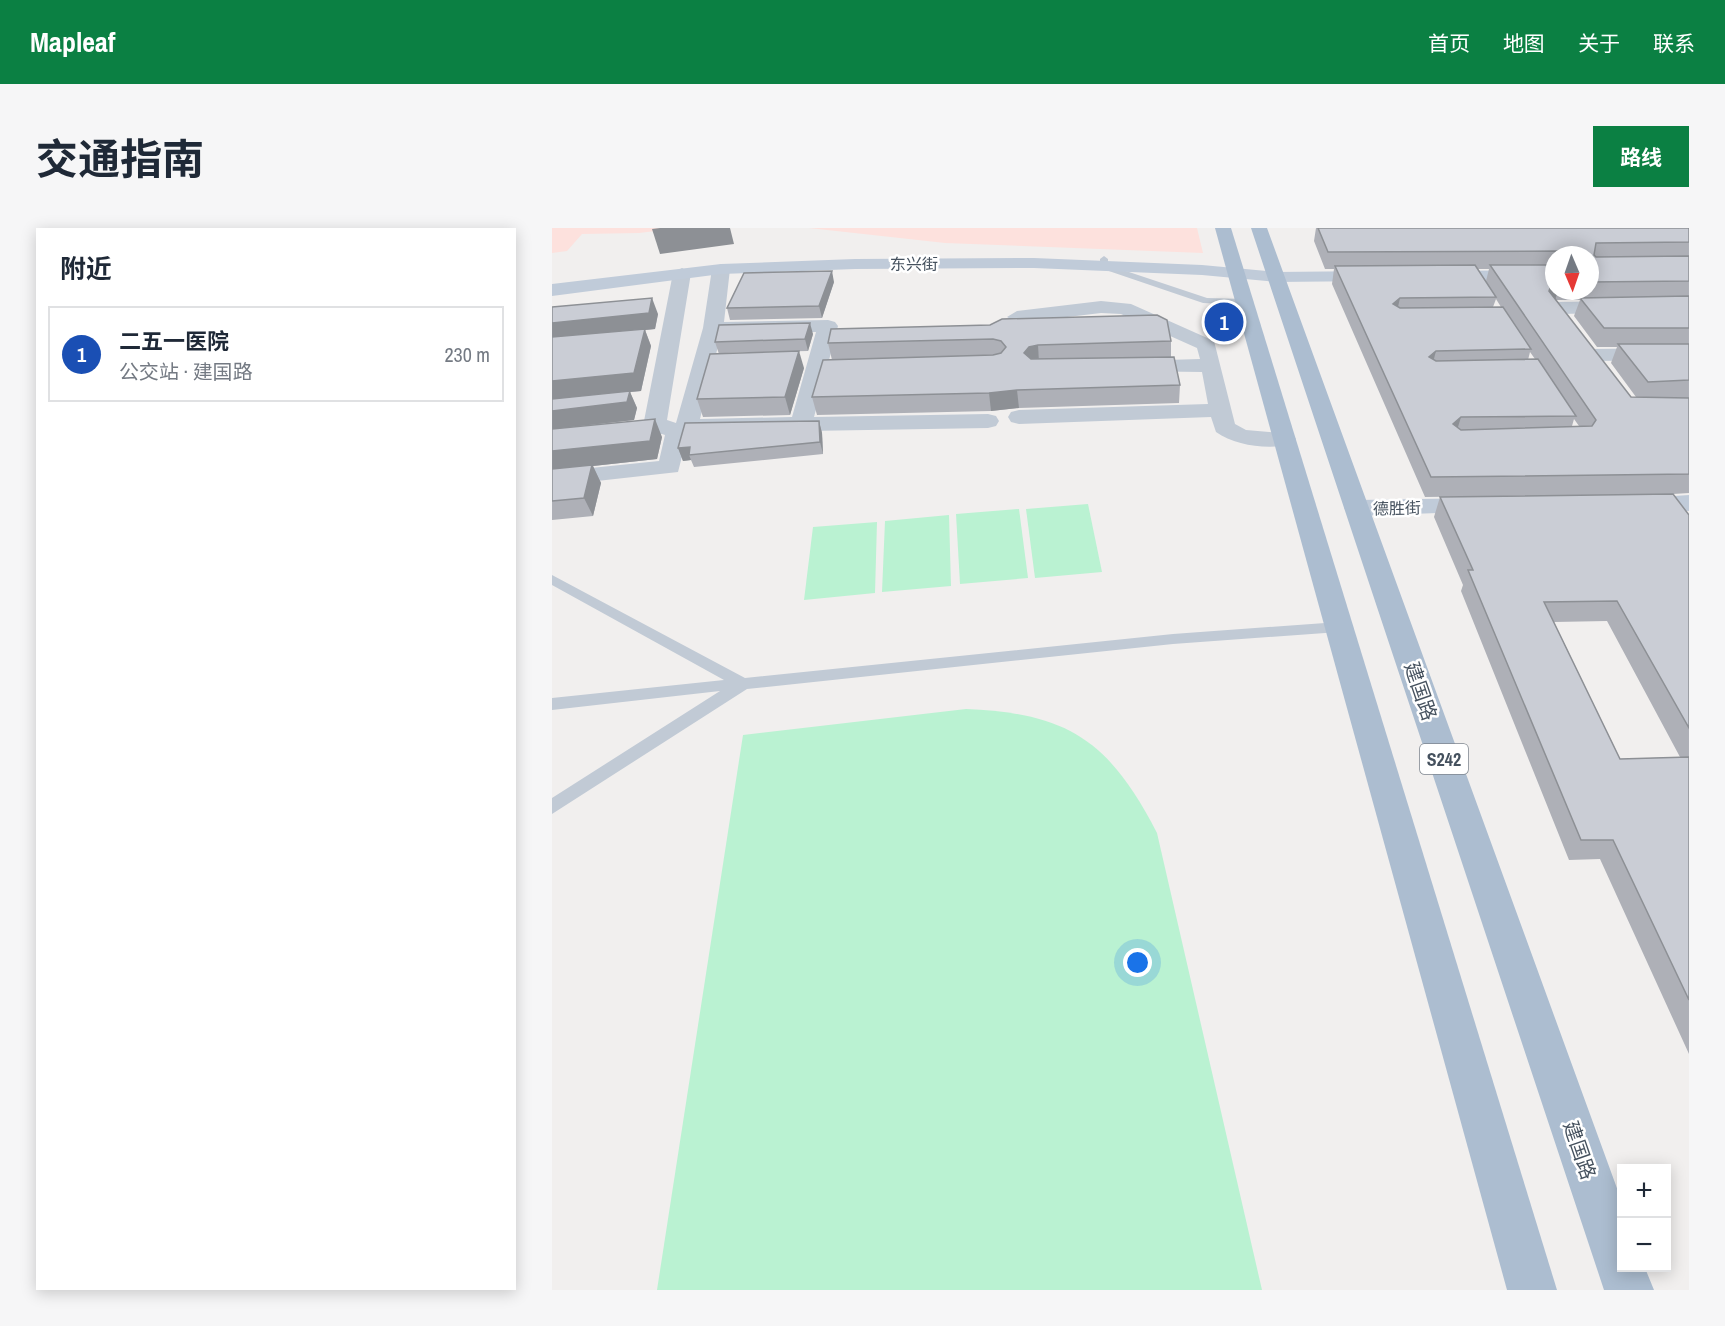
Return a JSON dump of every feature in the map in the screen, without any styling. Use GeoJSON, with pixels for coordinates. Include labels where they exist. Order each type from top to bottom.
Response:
{"type":"FeatureCollection","features":[{"type":"Feature","properties":{"kind":"main road"},"geometry":{"type":"LineString","coordinates":[[1223,228],[1532,1290]]}},
{"type":"Feature","properties":{"kind":"main road","name":"建国路"},"geometry":{"type":"LineString","coordinates":[[1259,228],[1629,1290]]}},
{"type":"Feature","properties":{"kind":"main road","name":"东兴街"},"geometry":{"type":"LineString","coordinates":[[552,284],[771,259],[1029,256],[1104,262],[1238,280],[1275,272],[1390,272]]}},
{"type":"Feature","properties":{"kind":"main road","name":"东兴街"},"geometry":{"type":"LineString","coordinates":[[552,290],[721,269],[867,264],[1104,262]]}},
{"type":"Feature","properties":{"kind":"main road"},"geometry":{"type":"LineString","coordinates":[[1545,267],[1419,272],[1476,280],[1545,276]]}},
{"type":"Feature","properties":{"kind":"main road"},"geometry":{"type":"LineString","coordinates":[[1614,505],[1680,504]]}},
{"type":"Feature","properties":{"kind":"main road","name":"德胜街"},"geometry":{"type":"LineString","coordinates":[[1357,508],[1509,506]]}},
{"type":"Feature","properties":{"kind":"street"},"geometry":{"type":"LineString","coordinates":[[721,269],[706,363],[687,426],[988,421]]}},
{"type":"Feature","properties":{"kind":"street"},"geometry":{"type":"LineString","coordinates":[[654,427],[649,398],[672,336],[682,273]]}},
{"type":"Feature","properties":{"kind":"street"},"geometry":{"type":"LineString","coordinates":[[654,306],[676,303]]}},
{"type":"Feature","properties":{"kind":"street"},"geometry":{"type":"LineString","coordinates":[[716,306],[738,305]]}},
{"type":"Feature","properties":{"kind":"street"},"geometry":{"type":"LineString","coordinates":[[1604,374],[1555,308],[1689,306]]}},
{"type":"Feature","properties":{"kind":"street"},"geometry":{"type":"LineString","coordinates":[[1017,317],[1101,308],[1124,308],[1207,345],[1224,427],[1231,433],[1284,439]]}},
{"type":"Feature","properties":{"kind":"street"},"geometry":{"type":"LineString","coordinates":[[713,328],[822,325],[850,337]]}},
{"type":"Feature","properties":{"kind":"street"},"geometry":{"type":"LineString","coordinates":[[801,424],[819,364],[822,325]]}},
{"type":"Feature","properties":{"kind":"street"},"geometry":{"type":"LineString","coordinates":[[650,338],[672,336]]}},
{"type":"Feature","properties":{"kind":"street"},"geometry":{"type":"LineString","coordinates":[[1591,356],[1689,354]]}},
{"type":"Feature","properties":{"kind":"street"},"geometry":{"type":"LineString","coordinates":[[797,360],[841,368]]}},
{"type":"Feature","properties":{"kind":"street"},"geometry":{"type":"LineString","coordinates":[[706,363],[729,362]]}},
{"type":"Feature","properties":{"kind":"street"},"geometry":{"type":"LineString","coordinates":[[1108,368],[1211,366]]}},
{"type":"Feature","properties":{"kind":"street"},"geometry":{"type":"LineString","coordinates":[[1019,417],[1221,410]]}},
{"type":"Feature","properties":{"kind":"street"},"geometry":{"type":"LineString","coordinates":[[552,438],[654,427],[667,427],[677,433],[669,467],[552,479]]}},
{"type":"Feature","properties":{"kind":"street"},"geometry":{"type":"LineString","coordinates":[[1680,504],[1689,528]]}},
{"type":"Feature","properties":{"kind":"lane"},"geometry":{"type":"LineString","coordinates":[[1104,262],[1206,301],[1238,280]]}},
{"type":"Feature","properties":{"kind":"lane"},"geometry":{"type":"LineString","coordinates":[[552,579],[743,684]]}},
{"type":"Feature","properties":{"kind":"lane"},"geometry":{"type":"LineString","coordinates":[[552,704],[1173,639],[1340,627]]}},
{"type":"Feature","properties":{"kind":"lane"},"geometry":{"type":"LineString","coordinates":[[552,807],[743,684]]}},
{"type":"Feature","properties":{"kind":"shaded area"},"geometry":{"type":"Polygon","coordinates":[[[552,228],[680,228],[639,233],[582,234],[567,251],[552,253],[552,228]]]}},
{"type":"Feature","properties":{"kind":"shaded area"},"geometry":{"type":"Polygon","coordinates":[[[809,228],[1197,228],[1203,253],[945,243],[809,228]]]}},
{"type":"Feature","properties":{"kind":"green space"},"geometry":{"type":"Polygon","coordinates":[[[1088,504],[1102,572],[1035,578],[1026,509],[1088,504]]]}},
{"type":"Feature","properties":{"kind":"green space"},"geometry":{"type":"Polygon","coordinates":[[[1019,509],[1028,578],[960,584],[956,514],[1019,509]]]}},
{"type":"Feature","properties":{"kind":"green space"},"geometry":{"type":"Polygon","coordinates":[[[949,515],[951,586],[882,592],[885,521],[949,515]]]}},
{"type":"Feature","properties":{"kind":"green space"},"geometry":{"type":"Polygon","coordinates":[[[877,522],[875,593],[804,600],[813,527],[877,522]]]}},
{"type":"Feature","properties":{"kind":"green space"},"geometry":{"type":"Polygon","coordinates":[[[966,709],[1033,717],[1059,726],[1082,738],[1103,755],[1122,776],[1157,833],[1262,1290],[657,1290],[743,735],[966,709]]]}},
{"type":"Feature","properties":{"kind":"building"},"geometry":{"type":"Polygon","coordinates":[[[1318,228],[1689,228],[1689,242],[1545,246],[1545,251],[1328,252],[1318,228]]]}},
{"type":"Feature","properties":{"kind":"building"},"geometry":{"type":"Polygon","coordinates":[[[1689,256],[1689,281],[1599,282],[1599,257],[1689,256]]]}},
{"type":"Feature","properties":{"kind":"building"},"geometry":{"type":"Polygon","coordinates":[[[1475,265],[1496,297],[1400,298],[1393,304],[1400,308],[1503,307],[1531,349],[1436,351],[1429,357],[1436,361],[1538,359],[1576,416],[1461,417],[1453,424],[1461,430],[1592,426],[1596,420],[1490,265],[1545,265],[1545,300],[1556,300],[1631,397],[1689,398],[1689,474],[1431,477],[1335,266],[1475,265]]]}},
{"type":"Feature","properties":{"kind":"building"},"geometry":{"type":"Polygon","coordinates":[[[832,271],[819,306],[727,308],[744,273],[832,271]]]}},
{"type":"Feature","properties":{"kind":"building"},"geometry":{"type":"Polygon","coordinates":[[[1689,296],[1689,328],[1604,328],[1582,300],[1599,300],[1599,298],[1689,296]]]}},
{"type":"Feature","properties":{"kind":"building"},"geometry":{"type":"Polygon","coordinates":[[[652,298],[649,313],[552,323],[552,307],[652,298]]]}},
{"type":"Feature","properties":{"kind":"building"},"geometry":{"type":"Polygon","coordinates":[[[1157,315],[1167,320],[1171,341],[1038,345],[1029,347],[1024,353],[1031,359],[1174,357],[1180,385],[812,397],[823,360],[993,355],[1001,353],[1006,347],[1001,341],[993,339],[828,343],[831,329],[990,325],[1002,319],[1157,315]]]}},
{"type":"Feature","properties":{"kind":"building"},"geometry":{"type":"Polygon","coordinates":[[[810,323],[805,339],[715,342],[719,325],[810,323]]]}},
{"type":"Feature","properties":{"kind":"building"},"geometry":{"type":"Polygon","coordinates":[[[645,329],[634,373],[552,381],[552,337],[645,329]]]}},
{"type":"Feature","properties":{"kind":"building"},"geometry":{"type":"Polygon","coordinates":[[[1618,344],[1689,344],[1689,380],[1648,382],[1618,344]]]}},
{"type":"Feature","properties":{"kind":"building"},"geometry":{"type":"Polygon","coordinates":[[[799,351],[785,397],[697,399],[710,354],[799,351]]]}},
{"type":"Feature","properties":{"kind":"building"},"geometry":{"type":"Polygon","coordinates":[[[630,391],[627,402],[552,411],[552,399],[630,391]]]}},
{"type":"Feature","properties":{"kind":"building"},"geometry":{"type":"Polygon","coordinates":[[[655,419],[650,441],[552,451],[552,429],[655,419]]]}},
{"type":"Feature","properties":{"kind":"building"},"geometry":{"type":"Polygon","coordinates":[[[819,421],[820,442],[689,455],[690,447],[678,448],[685,423],[819,421]]]}},
{"type":"Feature","properties":{"kind":"building"},"geometry":{"type":"Polygon","coordinates":[[[592,465],[584,498],[552,501],[552,469],[592,465]]]}},
{"type":"Feature","properties":{"kind":"building"},"geometry":{"type":"Polygon","coordinates":[[[1673,494],[1689,515],[1689,728],[1617,601],[1544,602],[1620,759],[1689,757],[1689,1000],[1613,840],[1581,840],[1468,570],[1473,570],[1440,497],[1673,494]]]}},
{"type":"Feature","properties":{"kind":"place","name":"二五一医院"},"geometry":{"type":"Point","coordinates":[1224,322]}}]}
